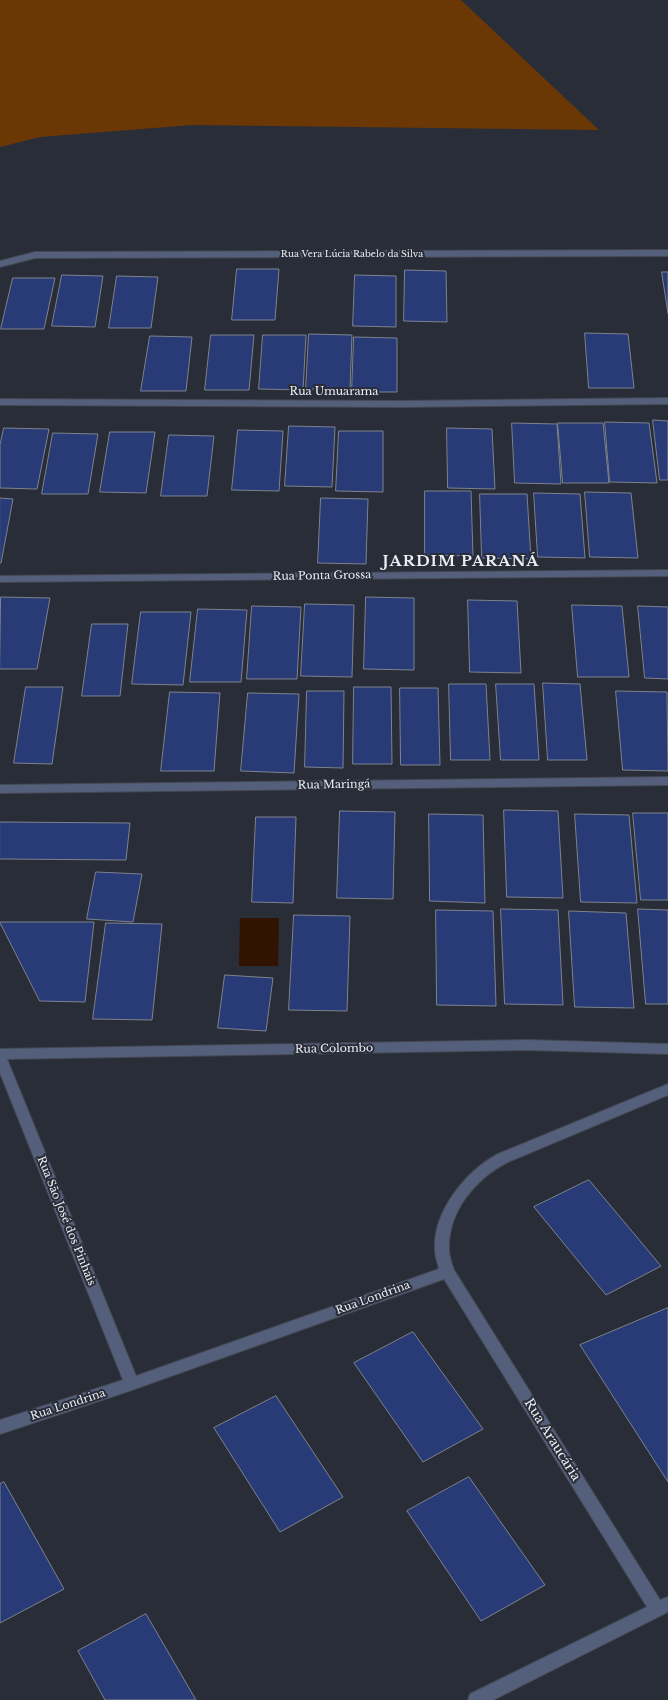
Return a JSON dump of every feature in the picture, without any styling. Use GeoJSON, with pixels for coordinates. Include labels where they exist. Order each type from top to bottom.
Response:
{"type":"FeatureCollection","features":[{"type":"Feature","properties":{"kind":"street","name":"Rua Vera Lúcia Rabelo da Silva"},"geometry":{"type":"LineString","coordinates":[[0,264],[35,255],[668,253]]}},
{"type":"Feature","properties":{"kind":"street","name":"Rua Umuarama"},"geometry":{"type":"LineString","coordinates":[[0,402],[400,404],[668,401]]}},
{"type":"Feature","properties":{"kind":"street","name":"Rua Ponta Grossa"},"geometry":{"type":"LineString","coordinates":[[0,579],[668,573]]}},
{"type":"Feature","properties":{"kind":"street","name":"Rua Maringá"},"geometry":{"type":"LineString","coordinates":[[0,789],[668,781]]}},
{"type":"Feature","properties":{"kind":"street","name":"Rua Colombo"},"geometry":{"type":"LineString","coordinates":[[0,1054],[527,1045],[668,1049]]}},
{"type":"Feature","properties":{"kind":"street","name":"Rua São José dos Pinhais"},"geometry":{"type":"LineString","coordinates":[[0,1057],[132,1384]]}},
{"type":"Feature","properties":{"kind":"street"},"geometry":{"type":"LineString","coordinates":[[447,1272],[442,1251],[444,1232],[451,1211],[467,1187],[483,1169],[503,1158],[668,1089]]}},
{"type":"Feature","properties":{"kind":"street","name":"Rua Londrina"},"geometry":{"type":"LineString","coordinates":[[0,1427],[132,1384],[447,1272]]}},
{"type":"Feature","properties":{"kind":"street","name":"Rua Araucária"},"geometry":{"type":"LineString","coordinates":[[447,1272],[662,1607]]}},
{"type":"Feature","properties":{"kind":"street"},"geometry":{"type":"LineString","coordinates":[[476,1700],[662,1607]]}},
{"type":"Feature","properties":{"kind":"shaded area"},"geometry":{"type":"Polygon","coordinates":[[[0,0],[461,0],[599,130],[192,125],[40,137],[0,147],[0,0]]]}},
{"type":"Feature","properties":{"kind":"shaded area"},"geometry":{"type":"Polygon","coordinates":[[[240,918],[279,918],[278,966],[239,966],[240,918]]]}},
{"type":"Feature","properties":{"kind":"building"},"geometry":{"type":"Polygon","coordinates":[[[237,269],[279,269],[275,320],[232,320],[237,269]]]}},
{"type":"Feature","properties":{"kind":"building"},"geometry":{"type":"Polygon","coordinates":[[[405,270],[446,271],[447,322],[404,321],[405,270]]]}},
{"type":"Feature","properties":{"kind":"building"},"geometry":{"type":"Polygon","coordinates":[[[662,272],[668,272],[668,313],[662,272]]]}},
{"type":"Feature","properties":{"kind":"building"},"geometry":{"type":"Polygon","coordinates":[[[62,275],[103,276],[95,327],[52,326],[62,275]]]}},
{"type":"Feature","properties":{"kind":"building"},"geometry":{"type":"Polygon","coordinates":[[[355,275],[396,276],[396,327],[353,326],[355,275]]]}},
{"type":"Feature","properties":{"kind":"building"},"geometry":{"type":"Polygon","coordinates":[[[117,276],[158,277],[151,328],[109,328],[117,276]]]}},
{"type":"Feature","properties":{"kind":"building"},"geometry":{"type":"Polygon","coordinates":[[[13,278],[55,278],[44,329],[1,329],[13,278]]]}},
{"type":"Feature","properties":{"kind":"building"},"geometry":{"type":"Polygon","coordinates":[[[585,333],[628,334],[634,388],[589,388],[585,333]]]}},
{"type":"Feature","properties":{"kind":"building"},"geometry":{"type":"Polygon","coordinates":[[[309,334],[352,335],[350,389],[306,389],[309,334]]]}},
{"type":"Feature","properties":{"kind":"building"},"geometry":{"type":"Polygon","coordinates":[[[211,335],[254,335],[249,390],[205,390],[211,335]]]}},
{"type":"Feature","properties":{"kind":"building"},"geometry":{"type":"Polygon","coordinates":[[[263,335],[306,335],[303,390],[259,389],[263,335]]]}},
{"type":"Feature","properties":{"kind":"building"},"geometry":{"type":"Polygon","coordinates":[[[150,336],[192,337],[186,391],[141,391],[150,336]]]}},
{"type":"Feature","properties":{"kind":"building"},"geometry":{"type":"Polygon","coordinates":[[[354,337],[397,338],[397,392],[352,392],[354,337]]]}},
{"type":"Feature","properties":{"kind":"building"},"geometry":{"type":"Polygon","coordinates":[[[653,420],[668,421],[668,480],[660,480],[653,420]]]}},
{"type":"Feature","properties":{"kind":"building"},"geometry":{"type":"Polygon","coordinates":[[[605,422],[649,423],[657,483],[610,482],[605,422]]]}},
{"type":"Feature","properties":{"kind":"building"},"geometry":{"type":"Polygon","coordinates":[[[512,423],[557,424],[561,484],[515,483],[512,423]]]}},
{"type":"Feature","properties":{"kind":"building"},"geometry":{"type":"Polygon","coordinates":[[[558,423],[603,423],[609,483],[563,483],[558,423]]]}},
{"type":"Feature","properties":{"kind":"building"},"geometry":{"type":"Polygon","coordinates":[[[289,426],[335,427],[332,487],[285,486],[289,426]]]}},
{"type":"Feature","properties":{"kind":"building"},"geometry":{"type":"Polygon","coordinates":[[[4,428],[49,429],[37,489],[0,488],[0,445],[4,428]]]}},
{"type":"Feature","properties":{"kind":"building"},"geometry":{"type":"Polygon","coordinates":[[[447,428],[492,429],[495,489],[448,488],[447,428]]]}},
{"type":"Feature","properties":{"kind":"building"},"geometry":{"type":"Polygon","coordinates":[[[238,430],[283,431],[279,491],[232,490],[238,430]]]}},
{"type":"Feature","properties":{"kind":"building"},"geometry":{"type":"Polygon","coordinates":[[[339,431],[383,431],[383,492],[336,491],[339,431]]]}},
{"type":"Feature","properties":{"kind":"building"},"geometry":{"type":"Polygon","coordinates":[[[110,432],[155,432],[146,493],[100,492],[110,432]]]}},
{"type":"Feature","properties":{"kind":"building"},"geometry":{"type":"Polygon","coordinates":[[[53,433],[98,434],[88,494],[42,494],[53,433]]]}},
{"type":"Feature","properties":{"kind":"building"},"geometry":{"type":"Polygon","coordinates":[[[169,435],[214,436],[207,496],[161,496],[169,435]]]}},
{"type":"Feature","properties":{"kind":"building"},"geometry":{"type":"Polygon","coordinates":[[[425,491],[471,491],[473,556],[425,555],[425,491]]]}},
{"type":"Feature","properties":{"kind":"building"},"geometry":{"type":"Polygon","coordinates":[[[585,492],[631,493],[638,558],[590,557],[585,492]]]}},
{"type":"Feature","properties":{"kind":"building"},"geometry":{"type":"Polygon","coordinates":[[[534,493],[580,494],[585,558],[538,557],[534,493]]]}},
{"type":"Feature","properties":{"kind":"building"},"geometry":{"type":"Polygon","coordinates":[[[480,494],[527,494],[531,559],[482,558],[480,494]]]}},
{"type":"Feature","properties":{"kind":"building"},"geometry":{"type":"Polygon","coordinates":[[[0,498],[13,499],[1,563],[0,563],[0,498]]]}},
{"type":"Feature","properties":{"kind":"building"},"geometry":{"type":"Polygon","coordinates":[[[321,498],[368,499],[366,564],[318,563],[321,498]]]}},
{"type":"Feature","properties":{"kind":"building"},"geometry":{"type":"Polygon","coordinates":[[[1,597],[50,598],[37,669],[0,669],[1,597]]]}},
{"type":"Feature","properties":{"kind":"building"},"geometry":{"type":"Polygon","coordinates":[[[366,597],[414,598],[414,670],[364,669],[366,597]]]}},
{"type":"Feature","properties":{"kind":"building"},"geometry":{"type":"Polygon","coordinates":[[[468,600],[517,601],[521,673],[470,672],[468,600]]]}},
{"type":"Feature","properties":{"kind":"building"},"geometry":{"type":"Polygon","coordinates":[[[305,604],[354,605],[352,677],[301,676],[305,604]]]}},
{"type":"Feature","properties":{"kind":"building"},"geometry":{"type":"Polygon","coordinates":[[[572,605],[622,606],[629,677],[578,677],[572,605]]]}},
{"type":"Feature","properties":{"kind":"building"},"geometry":{"type":"Polygon","coordinates":[[[252,606],[301,607],[297,679],[247,679],[252,606]]]}},
{"type":"Feature","properties":{"kind":"building"},"geometry":{"type":"Polygon","coordinates":[[[638,606],[668,607],[668,679],[645,678],[638,606]]]}},
{"type":"Feature","properties":{"kind":"building"},"geometry":{"type":"Polygon","coordinates":[[[198,609],[247,610],[241,682],[190,682],[198,609]]]}},
{"type":"Feature","properties":{"kind":"building"},"geometry":{"type":"Polygon","coordinates":[[[141,612],[191,612],[183,685],[132,684],[141,612]]]}},
{"type":"Feature","properties":{"kind":"building"},"geometry":{"type":"Polygon","coordinates":[[[92,624],[128,624],[120,696],[82,696],[92,624]]]}},
{"type":"Feature","properties":{"kind":"building"},"geometry":{"type":"Polygon","coordinates":[[[543,683],[580,684],[587,760],[548,760],[543,683]]]}},
{"type":"Feature","properties":{"kind":"building"},"geometry":{"type":"Polygon","coordinates":[[[449,684],[486,684],[490,760],[451,760],[449,684]]]}},
{"type":"Feature","properties":{"kind":"building"},"geometry":{"type":"Polygon","coordinates":[[[496,684],[534,684],[539,760],[501,760],[496,684]]]}},
{"type":"Feature","properties":{"kind":"building"},"geometry":{"type":"Polygon","coordinates":[[[26,687],[63,687],[52,764],[14,763],[26,687]]]}},
{"type":"Feature","properties":{"kind":"building"},"geometry":{"type":"Polygon","coordinates":[[[354,687],[391,687],[392,764],[353,764],[354,687]]]}},
{"type":"Feature","properties":{"kind":"building"},"geometry":{"type":"Polygon","coordinates":[[[400,688],[438,688],[440,765],[401,765],[400,688]]]}},
{"type":"Feature","properties":{"kind":"building"},"geometry":{"type":"Polygon","coordinates":[[[307,691],[344,691],[343,768],[305,767],[307,691]]]}},
{"type":"Feature","properties":{"kind":"building"},"geometry":{"type":"Polygon","coordinates":[[[616,691],[667,692],[668,771],[623,770],[616,691]]]}},
{"type":"Feature","properties":{"kind":"building"},"geometry":{"type":"Polygon","coordinates":[[[170,692],[220,693],[214,771],[161,771],[170,692]]]}},
{"type":"Feature","properties":{"kind":"building"},"geometry":{"type":"Polygon","coordinates":[[[248,693],[299,694],[294,773],[241,771],[248,693]]]}},
{"type":"Feature","properties":{"kind":"building"},"geometry":{"type":"Polygon","coordinates":[[[504,810],[558,811],[563,898],[507,897],[504,810]]]}},
{"type":"Feature","properties":{"kind":"building"},"geometry":{"type":"Polygon","coordinates":[[[340,811],[395,812],[393,899],[337,898],[340,811]]]}},
{"type":"Feature","properties":{"kind":"building"},"geometry":{"type":"Polygon","coordinates":[[[633,813],[668,813],[668,900],[641,900],[633,813]]]}},
{"type":"Feature","properties":{"kind":"building"},"geometry":{"type":"Polygon","coordinates":[[[429,814],[483,815],[485,903],[430,901],[429,814]]]}},
{"type":"Feature","properties":{"kind":"building"},"geometry":{"type":"Polygon","coordinates":[[[575,814],[629,815],[637,903],[581,902],[575,814]]]}},
{"type":"Feature","properties":{"kind":"building"},"geometry":{"type":"Polygon","coordinates":[[[256,817],[296,817],[293,903],[252,902],[256,817]]]}},
{"type":"Feature","properties":{"kind":"building"},"geometry":{"type":"Polygon","coordinates":[[[0,822],[130,823],[126,860],[0,859],[0,822]]]}},
{"type":"Feature","properties":{"kind":"building"},"geometry":{"type":"Polygon","coordinates":[[[96,872],[142,874],[133,922],[87,919],[96,872]]]}},
{"type":"Feature","properties":{"kind":"building"},"geometry":{"type":"Polygon","coordinates":[[[501,909],[558,910],[563,1005],[505,1004],[501,909]]]}},
{"type":"Feature","properties":{"kind":"building"},"geometry":{"type":"Polygon","coordinates":[[[638,909],[668,910],[668,1004],[646,1004],[638,909]]]}},
{"type":"Feature","properties":{"kind":"building"},"geometry":{"type":"Polygon","coordinates":[[[436,910],[493,911],[496,1006],[437,1005],[436,910]]]}},
{"type":"Feature","properties":{"kind":"building"},"geometry":{"type":"Polygon","coordinates":[[[569,911],[626,913],[634,1008],[575,1007],[569,911]]]}},
{"type":"Feature","properties":{"kind":"building"},"geometry":{"type":"Polygon","coordinates":[[[294,915],[350,916],[347,1011],[289,1010],[294,915]]]}},
{"type":"Feature","properties":{"kind":"building"},"geometry":{"type":"Polygon","coordinates":[[[0,922],[94,922],[85,1002],[40,1001],[0,922]]]}},
{"type":"Feature","properties":{"kind":"building"},"geometry":{"type":"Polygon","coordinates":[[[106,923],[162,924],[152,1020],[93,1019],[106,923]]]}},
{"type":"Feature","properties":{"kind":"building"},"geometry":{"type":"Polygon","coordinates":[[[225,975],[273,978],[266,1031],[218,1028],[225,975]]]}},
{"type":"Feature","properties":{"kind":"building"},"geometry":{"type":"Polygon","coordinates":[[[589,1180],[661,1266],[606,1295],[534,1207],[589,1180]]]}},
{"type":"Feature","properties":{"kind":"building"},"geometry":{"type":"Polygon","coordinates":[[[668,1308],[668,1482],[580,1345],[668,1308]]]}},
{"type":"Feature","properties":{"kind":"building"},"geometry":{"type":"Polygon","coordinates":[[[413,1332],[483,1429],[423,1462],[354,1363],[413,1332]]]}},
{"type":"Feature","properties":{"kind":"building"},"geometry":{"type":"Polygon","coordinates":[[[276,1396],[343,1497],[280,1532],[214,1428],[276,1396]]]}},
{"type":"Feature","properties":{"kind":"building"},"geometry":{"type":"Polygon","coordinates":[[[469,1477],[545,1585],[481,1621],[407,1511],[469,1477]]]}},
{"type":"Feature","properties":{"kind":"building"},"geometry":{"type":"Polygon","coordinates":[[[4,1482],[64,1589],[0,1623],[0,1484],[4,1482]]]}},
{"type":"Feature","properties":{"kind":"building"},"geometry":{"type":"Polygon","coordinates":[[[146,1614],[196,1700],[105,1700],[78,1651],[146,1614]]]}},
{"type":"Feature","properties":{"kind":"district","name":"JARDIM PARANÁ"},"geometry":{"type":"Point","coordinates":[461,562]}}]}
